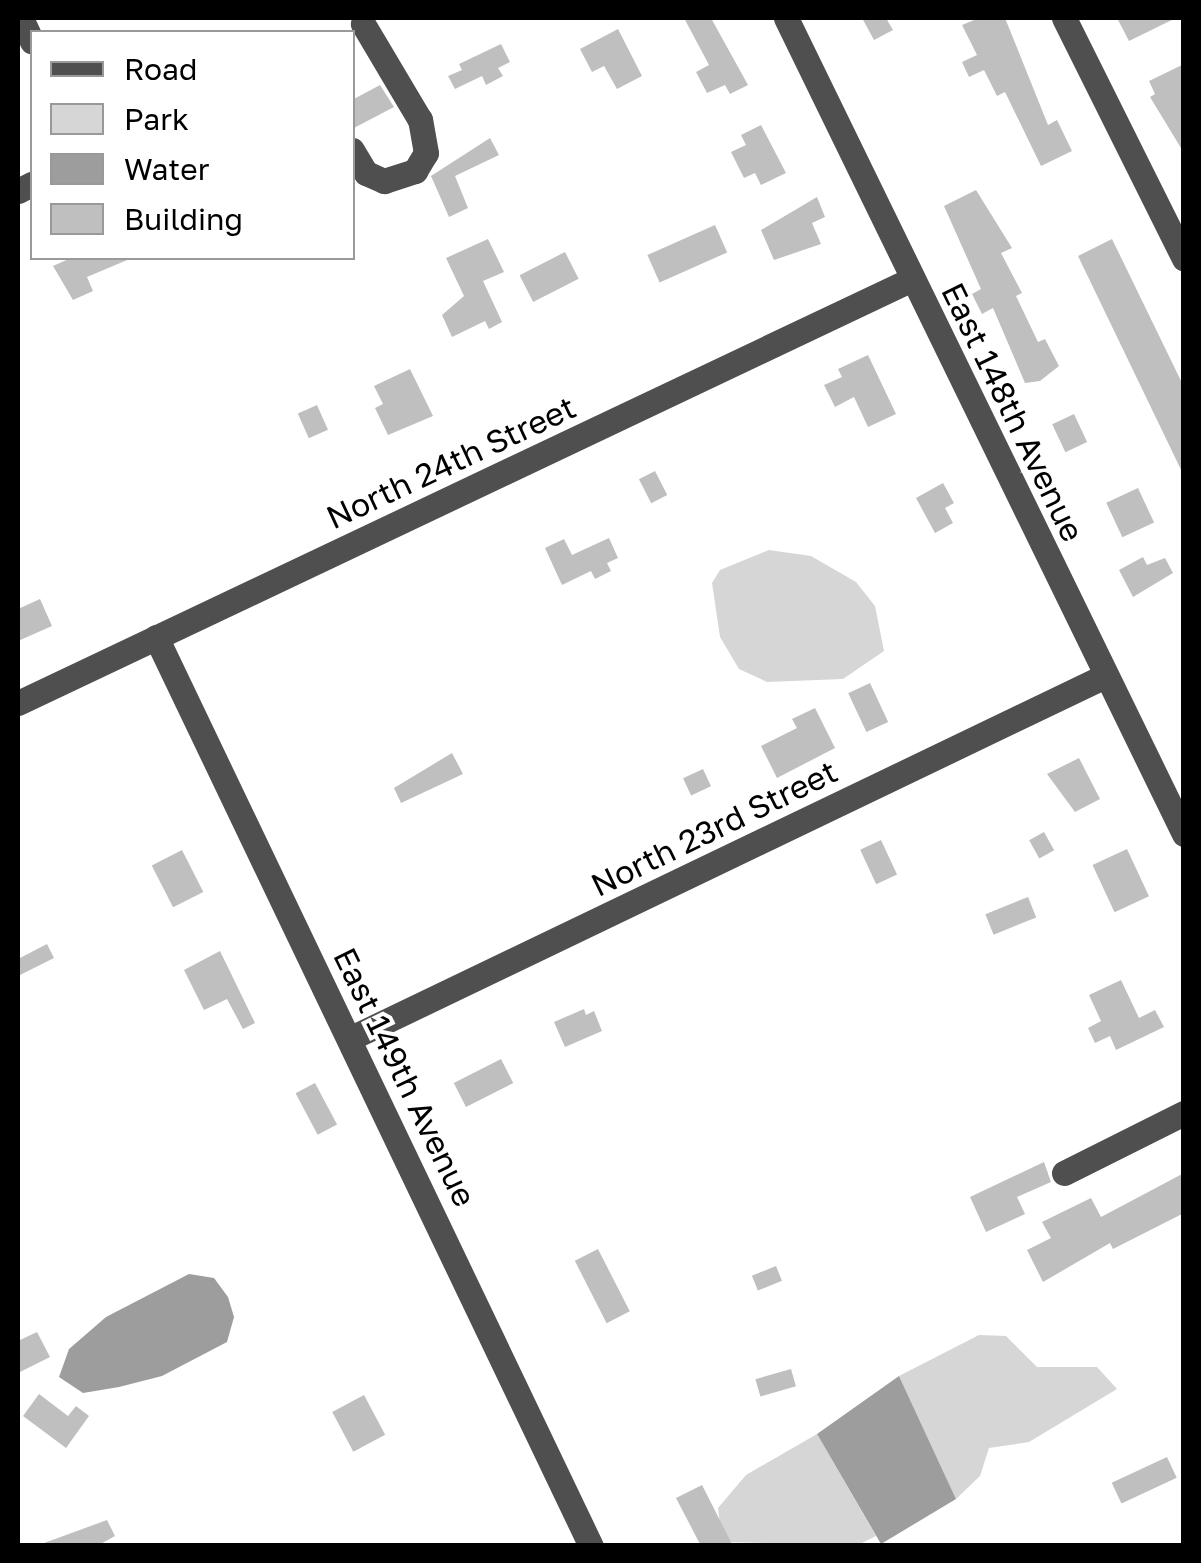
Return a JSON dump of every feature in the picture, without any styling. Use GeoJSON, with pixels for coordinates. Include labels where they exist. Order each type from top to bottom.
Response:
{"type":"FeatureCollection","features":[{"type":"Feature","properties":{"kind":"street","name":"East 148th Avenue"},"geometry":{"type":"LineString","coordinates":[[786,18],[1184,834]]}},
{"type":"Feature","properties":{"kind":"street"},"geometry":{"type":"LineString","coordinates":[[1064,18],[1184,260]]}},
{"type":"Feature","properties":{"kind":"street"},"geometry":{"type":"LineString","coordinates":[[355,155],[366,173],[384,181],[415,172],[426,153],[420,120],[363,25]]}},
{"type":"Feature","properties":{"kind":"street","name":"North 24th Street"},"geometry":{"type":"LineString","coordinates":[[18,702],[912,279]]}},
{"type":"Feature","properties":{"kind":"street","name":"East 149th Avenue"},"geometry":{"type":"LineString","coordinates":[[156,637],[591,1546]]}},
{"type":"Feature","properties":{"kind":"street","name":"North 23rd Street"},"geometry":{"type":"LineString","coordinates":[[351,1038],[1105,676]]}},
{"type":"Feature","properties":{"kind":"street"},"geometry":{"type":"LineString","coordinates":[[1064,1173],[1184,1113]]}},
{"type":"Feature","properties":{"kind":"green space"},"geometry":{"type":"Polygon","coordinates":[[[769,550],[811,556],[856,582],[875,606],[884,651],[843,679],[767,682],[739,669],[720,637],[712,583],[720,570],[769,550]]]}},
{"type":"Feature","properties":{"kind":"green space"},"geometry":{"type":"Polygon","coordinates":[[[979,1335],[1006,1336],[1037,1367],[1097,1367],[1117,1389],[1029,1442],[989,1448],[980,1476],[956,1499],[899,1376],[979,1335]]]}},
{"type":"Feature","properties":{"kind":"green space"},"geometry":{"type":"Polygon","coordinates":[[[817,1434],[876,1536],[858,1545],[722,1542],[718,1508],[746,1475],[817,1434]]]}},
{"type":"Feature","properties":{"kind":"water"},"geometry":{"type":"Polygon","coordinates":[[[189,1274],[214,1278],[228,1297],[234,1317],[227,1342],[162,1376],[119,1387],[83,1393],[59,1377],[69,1349],[106,1317],[189,1274]]]}},
{"type":"Feature","properties":{"kind":"water"},"geometry":{"type":"Polygon","coordinates":[[[899,1376],[956,1499],[881,1544],[817,1434],[899,1376]]]}},
{"type":"Feature","properties":{"kind":"building"},"geometry":{"type":"Polygon","coordinates":[[[684,18],[711,18],[748,85],[730,94],[725,85],[707,93],[696,72],[709,65],[684,18]]]}},
{"type":"Feature","properties":{"kind":"building"},"geometry":{"type":"Polygon","coordinates":[[[862,18],[886,18],[893,30],[874,40],[862,18]]]}},
{"type":"Feature","properties":{"kind":"building"},"geometry":{"type":"Polygon","coordinates":[[[979,18],[1005,18],[1048,125],[1057,120],[1072,151],[1041,166],[1005,92],[997,96],[984,70],[969,77],[962,62],[977,55],[962,25],[979,18]]]}},
{"type":"Feature","properties":{"kind":"building"},"geometry":{"type":"Polygon","coordinates":[[[1117,18],[1176,18],[1129,41],[1117,18]]]}},
{"type":"Feature","properties":{"kind":"building"},"geometry":{"type":"Polygon","coordinates":[[[618,29],[642,76],[617,89],[604,66],[592,72],[580,49],[618,29]]]}},
{"type":"Feature","properties":{"kind":"building"},"geometry":{"type":"Polygon","coordinates":[[[501,44],[510,62],[498,68],[503,76],[486,85],[482,76],[455,89],[448,76],[462,70],[459,64],[501,44]]]}},
{"type":"Feature","properties":{"kind":"building"},"geometry":{"type":"Polygon","coordinates":[[[1184,64],[1184,153],[1150,97],[1155,94],[1149,81],[1184,64]]]}},
{"type":"Feature","properties":{"kind":"building"},"geometry":{"type":"Polygon","coordinates":[[[380,85],[394,107],[355,127],[355,98],[380,85]]]}},
{"type":"Feature","properties":{"kind":"building"},"geometry":{"type":"Polygon","coordinates":[[[761,125],[786,173],[761,185],[755,173],[744,178],[731,152],[746,145],[741,135],[761,125]]]}},
{"type":"Feature","properties":{"kind":"building"},"geometry":{"type":"Polygon","coordinates":[[[490,138],[499,155],[455,176],[468,208],[449,217],[431,176],[490,138]]]}},
{"type":"Feature","properties":{"kind":"building"},"geometry":{"type":"Polygon","coordinates":[[[976,190],[1012,248],[1001,253],[1022,293],[1016,296],[1038,342],[1045,339],[1059,366],[1040,381],[1025,383],[993,308],[982,314],[972,294],[981,289],[944,206],[976,190]]]}},
{"type":"Feature","properties":{"kind":"building"},"geometry":{"type":"Polygon","coordinates":[[[817,197],[825,217],[812,223],[821,244],[774,260],[761,230],[817,197]]]}},
{"type":"Feature","properties":{"kind":"building"},"geometry":{"type":"Polygon","coordinates":[[[715,225],[727,252],[660,283],[647,255],[715,225]]]}},
{"type":"Feature","properties":{"kind":"building"},"geometry":{"type":"Polygon","coordinates":[[[488,239],[504,272],[483,281],[502,322],[489,329],[485,321],[452,337],[442,315],[464,296],[446,258],[488,239]]]}},
{"type":"Feature","properties":{"kind":"building"},"geometry":{"type":"Polygon","coordinates":[[[1112,239],[1184,387],[1184,476],[1078,256],[1112,239]]]}},
{"type":"Feature","properties":{"kind":"building"},"geometry":{"type":"Polygon","coordinates":[[[565,252],[579,279],[533,302],[520,275],[565,252]]]}},
{"type":"Feature","properties":{"kind":"building"},"geometry":{"type":"Polygon","coordinates":[[[66,260],[127,260],[87,277],[93,291],[73,300],[53,266],[66,260]]]}},
{"type":"Feature","properties":{"kind":"building"},"geometry":{"type":"Polygon","coordinates":[[[868,355],[896,414],[868,427],[854,397],[835,407],[824,385],[842,377],[838,369],[868,355]]]}},
{"type":"Feature","properties":{"kind":"building"},"geometry":{"type":"Polygon","coordinates":[[[410,369],[433,416],[388,435],[375,408],[383,404],[374,386],[410,369]]]}},
{"type":"Feature","properties":{"kind":"building"},"geometry":{"type":"Polygon","coordinates":[[[317,405],[328,430],[309,438],[298,414],[317,405]]]}},
{"type":"Feature","properties":{"kind":"building"},"geometry":{"type":"Polygon","coordinates":[[[1074,414],[1087,442],[1065,452],[1052,424],[1074,414]]]}},
{"type":"Feature","properties":{"kind":"building"},"geometry":{"type":"Polygon","coordinates":[[[655,471],[667,495],[651,503],[639,479],[655,471]]]}},
{"type":"Feature","properties":{"kind":"building"},"geometry":{"type":"Polygon","coordinates":[[[943,483],[954,503],[945,508],[953,523],[935,533],[916,498],[943,483]]]}},
{"type":"Feature","properties":{"kind":"building"},"geometry":{"type":"Polygon","coordinates":[[[1138,488],[1154,522],[1122,537],[1106,503],[1138,488]]]}},
{"type":"Feature","properties":{"kind":"building"},"geometry":{"type":"Polygon","coordinates":[[[609,538],[618,558],[607,563],[611,571],[595,579],[591,571],[562,585],[545,548],[564,539],[572,555],[609,538]]]}},
{"type":"Feature","properties":{"kind":"building"},"geometry":{"type":"Polygon","coordinates":[[[1143,557],[1147,565],[1165,558],[1173,573],[1133,597],[1119,570],[1143,557]]]}},
{"type":"Feature","properties":{"kind":"building"},"geometry":{"type":"Polygon","coordinates":[[[40,599],[52,626],[18,641],[18,609],[40,599]]]}},
{"type":"Feature","properties":{"kind":"building"},"geometry":{"type":"Polygon","coordinates":[[[870,683],[888,722],[866,732],[848,693],[870,683]]]}},
{"type":"Feature","properties":{"kind":"building"},"geometry":{"type":"Polygon","coordinates":[[[815,708],[835,748],[777,778],[761,746],[797,728],[792,719],[815,708]]]}},
{"type":"Feature","properties":{"kind":"building"},"geometry":{"type":"Polygon","coordinates":[[[452,753],[463,774],[401,803],[394,788],[452,753]]]}},
{"type":"Feature","properties":{"kind":"building"},"geometry":{"type":"Polygon","coordinates":[[[1079,758],[1100,799],[1075,812],[1047,774],[1079,758]]]}},
{"type":"Feature","properties":{"kind":"building"},"geometry":{"type":"Polygon","coordinates":[[[703,769],[711,786],[691,796],[683,778],[703,769]]]}},
{"type":"Feature","properties":{"kind":"building"},"geometry":{"type":"Polygon","coordinates":[[[1044,832],[1054,850],[1039,859],[1029,840],[1044,832]]]}},
{"type":"Feature","properties":{"kind":"building"},"geometry":{"type":"Polygon","coordinates":[[[881,840],[897,874],[876,884],[860,850],[881,840]]]}},
{"type":"Feature","properties":{"kind":"building"},"geometry":{"type":"Polygon","coordinates":[[[1127,849],[1149,896],[1115,912],[1093,865],[1127,849]]]}},
{"type":"Feature","properties":{"kind":"building"},"geometry":{"type":"Polygon","coordinates":[[[182,850],[203,892],[173,907],[152,865],[182,850]]]}},
{"type":"Feature","properties":{"kind":"building"},"geometry":{"type":"Polygon","coordinates":[[[1028,897],[1036,917],[994,935],[985,914],[1028,897]]]}},
{"type":"Feature","properties":{"kind":"building"},"geometry":{"type":"Polygon","coordinates":[[[47,944],[54,958],[18,976],[18,959],[47,944]]]}},
{"type":"Feature","properties":{"kind":"building"},"geometry":{"type":"Polygon","coordinates":[[[220,951],[255,1023],[243,1029],[227,999],[204,1010],[184,970],[220,951]]]}},
{"type":"Feature","properties":{"kind":"building"},"geometry":{"type":"Polygon","coordinates":[[[1121,980],[1139,1018],[1155,1010],[1164,1027],[1116,1050],[1110,1036],[1095,1043],[1088,1028],[1101,1021],[1089,995],[1121,980]]]}},
{"type":"Feature","properties":{"kind":"building"},"geometry":{"type":"Polygon","coordinates":[[[584,1009],[586,1015],[594,1011],[602,1031],[565,1047],[554,1022],[584,1009]]]}},
{"type":"Feature","properties":{"kind":"building"},"geometry":{"type":"Polygon","coordinates":[[[501,1059],[513,1083],[466,1107],[454,1083],[501,1059]]]}},
{"type":"Feature","properties":{"kind":"building"},"geometry":{"type":"Polygon","coordinates":[[[315,1083],[337,1124],[318,1135],[296,1093],[315,1083]]]}},
{"type":"Feature","properties":{"kind":"building"},"geometry":{"type":"Polygon","coordinates":[[[1044,1162],[1051,1182],[1017,1197],[1025,1214],[986,1232],[970,1197],[1044,1162]]]}},
{"type":"Feature","properties":{"kind":"building"},"geometry":{"type":"Polygon","coordinates":[[[1184,1173],[1184,1213],[1113,1249],[1110,1243],[1043,1282],[1027,1250],[1051,1238],[1042,1222],[1091,1198],[1101,1217],[1184,1173]]]}},
{"type":"Feature","properties":{"kind":"building"},"geometry":{"type":"Polygon","coordinates":[[[598,1249],[630,1311],[607,1323],[575,1261],[598,1249]]]}},
{"type":"Feature","properties":{"kind":"building"},"geometry":{"type":"Polygon","coordinates":[[[776,1266],[782,1281],[758,1291],[752,1276],[776,1266]]]}},
{"type":"Feature","properties":{"kind":"building"},"geometry":{"type":"Polygon","coordinates":[[[37,1332],[50,1357],[18,1373],[18,1341],[37,1332]]]}},
{"type":"Feature","properties":{"kind":"building"},"geometry":{"type":"Polygon","coordinates":[[[791,1369],[796,1386],[760,1397],[755,1379],[791,1369]]]}},
{"type":"Feature","properties":{"kind":"building"},"geometry":{"type":"Polygon","coordinates":[[[39,1394],[68,1416],[76,1406],[89,1416],[66,1448],[23,1416],[39,1394]]]}},
{"type":"Feature","properties":{"kind":"building"},"geometry":{"type":"Polygon","coordinates":[[[364,1395],[385,1435],[353,1452],[332,1412],[364,1395]]]}},
{"type":"Feature","properties":{"kind":"building"},"geometry":{"type":"Polygon","coordinates":[[[1167,1457],[1177,1478],[1121,1504],[1112,1483],[1167,1457]]]}},
{"type":"Feature","properties":{"kind":"building"},"geometry":{"type":"Polygon","coordinates":[[[702,1485],[733,1546],[701,1546],[676,1498],[702,1485]]]}},
{"type":"Feature","properties":{"kind":"building"},"geometry":{"type":"Polygon","coordinates":[[[107,1520],[115,1536],[97,1546],[36,1546],[107,1520]]]}}]}
